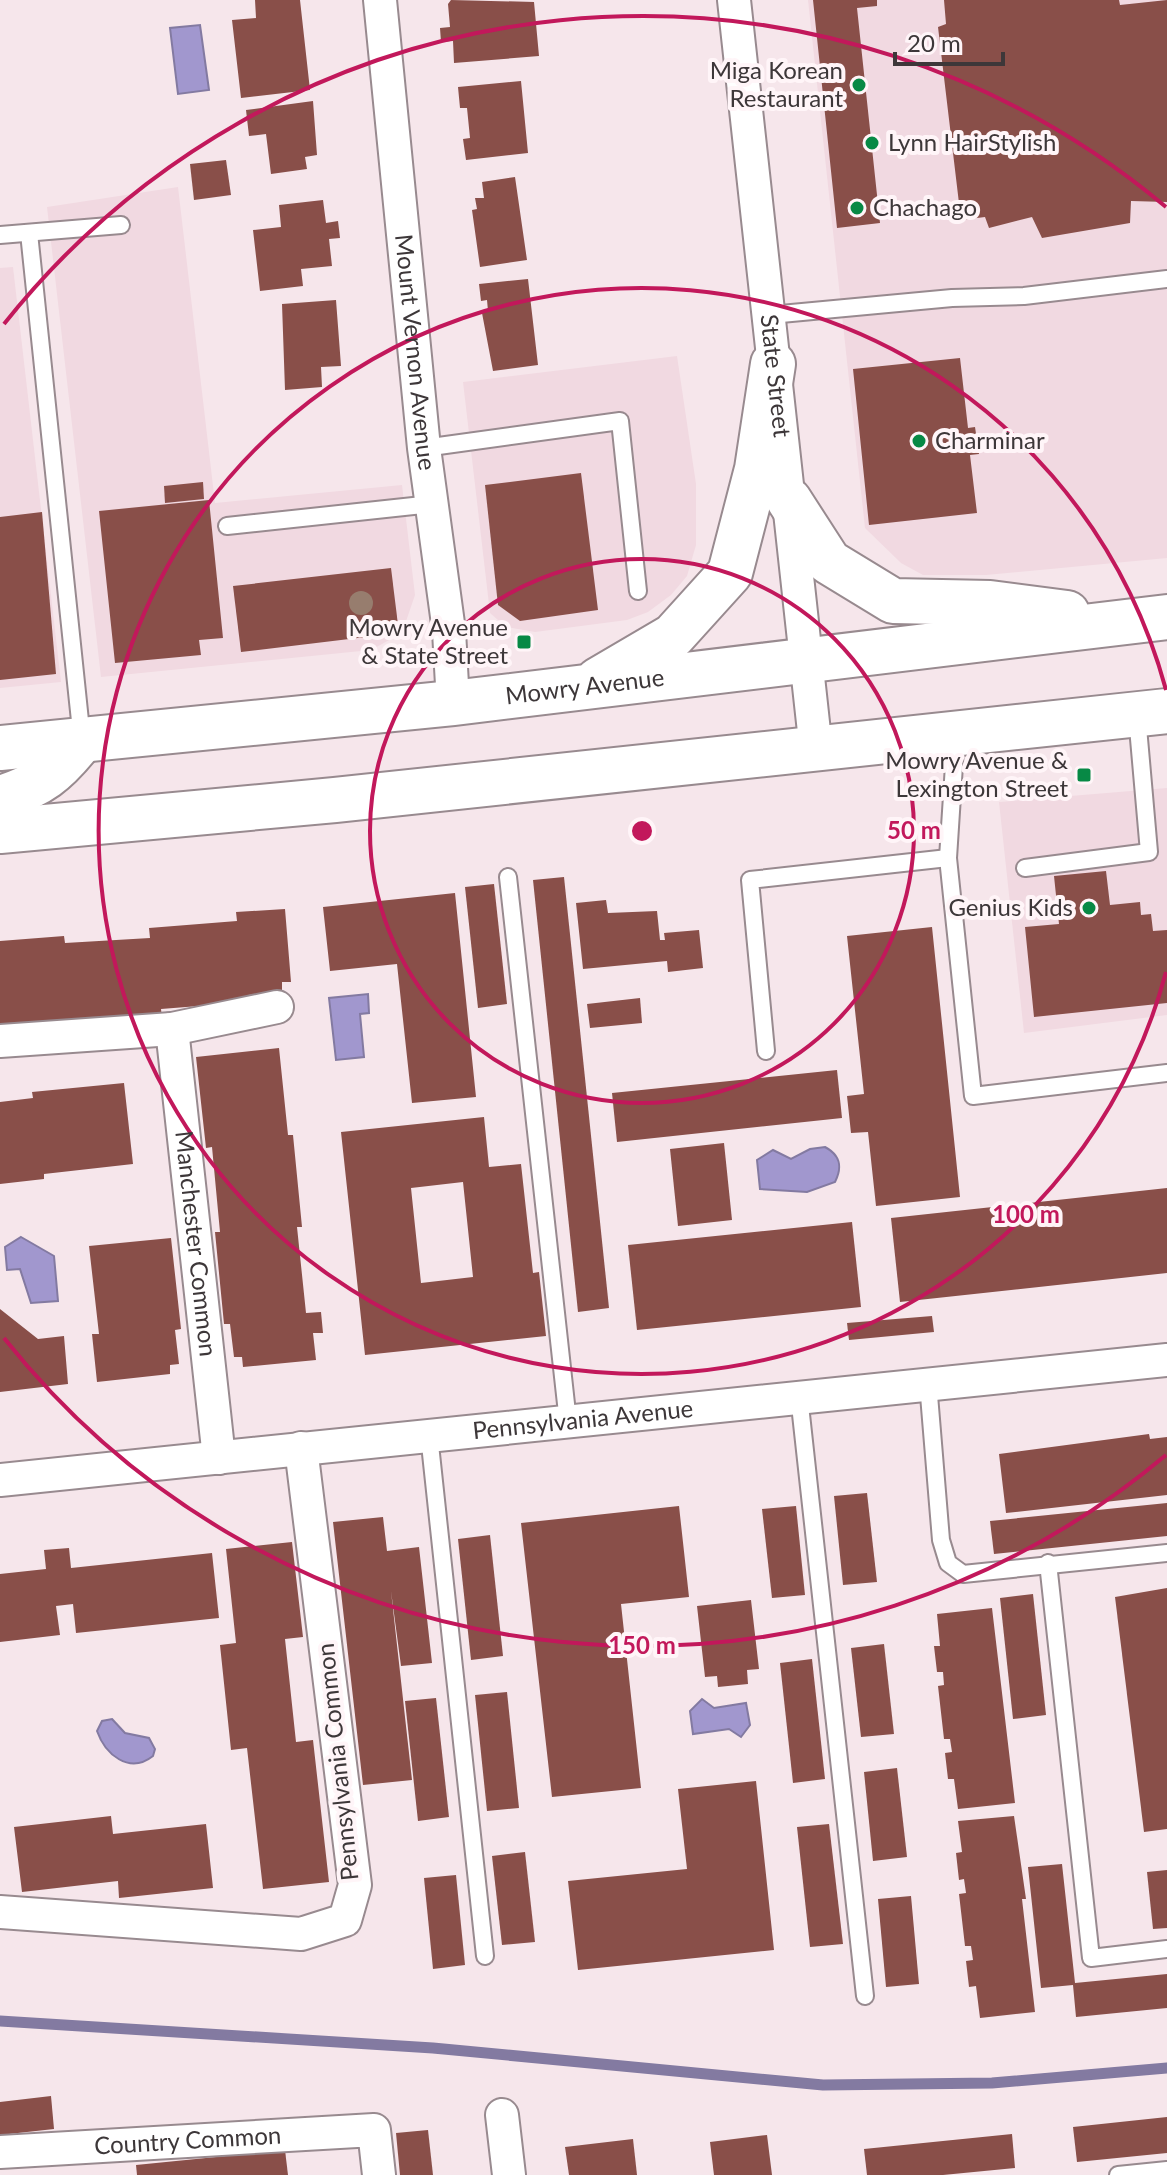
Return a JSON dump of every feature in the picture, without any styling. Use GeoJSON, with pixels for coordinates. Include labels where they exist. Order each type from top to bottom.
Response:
{"type":"FeatureCollection","features":[{"type":"Feature","properties":{"kind":"main road"},"geometry":{"type":"LineString","coordinates":[[586,687],[673,636],[730,573],[757,469],[773,364]]}},
{"type":"Feature","properties":{"kind":"main road"},"geometry":{"type":"LineString","coordinates":[[789,500],[829,562],[893,601],[990,603],[1150,618]]}},
{"type":"Feature","properties":{"kind":"main road","name":"Mowry Avenue"},"geometry":{"type":"LineString","coordinates":[[0,748],[453,703],[807,663],[1150,618]]}},
{"type":"Feature","properties":{"kind":"main road"},"geometry":{"type":"LineString","coordinates":[[0,831],[816,750],[1152,713]]}},
{"type":"Feature","properties":{"kind":"main road"},"geometry":{"type":"LineString","coordinates":[[0,798],[32,788],[62,766],[82,740]]}},
{"type":"Feature","properties":{"kind":"street","name":"Mount Vernon Avenue"},"geometry":{"type":"LineString","coordinates":[[380,0],[424,448],[449,631],[453,703]]}},
{"type":"Feature","properties":{"kind":"street","name":"State Street"},"geometry":{"type":"LineString","coordinates":[[734,0],[816,750]]}},
{"type":"Feature","properties":{"kind":"street"},"geometry":{"type":"LineString","coordinates":[[0,1041],[172,1029],[277,1007]]}},
{"type":"Feature","properties":{"kind":"street","name":"Manchester Common"},"geometry":{"type":"LineString","coordinates":[[172,1029],[219,1458]]}},
{"type":"Feature","properties":{"kind":"street","name":"Pennsylvania Avenue"},"geometry":{"type":"LineString","coordinates":[[0,1480],[1167,1360]]}},
{"type":"Feature","properties":{"kind":"street","name":"Pennsylvania Common"},"geometry":{"type":"LineString","coordinates":[[0,1912],[301,1934],[345,1920],[355,1885],[301,1448]]}},
{"type":"Feature","properties":{"kind":"street"},"geometry":{"type":"LineString","coordinates":[[502,2115],[509,2175]]}},
{"type":"Feature","properties":{"kind":"street","name":"Country Common"},"geometry":{"type":"LineString","coordinates":[[0,2152],[374,2130],[379,2175]]}},
{"type":"Feature","properties":{"kind":"lane"},"geometry":{"type":"LineString","coordinates":[[0,235],[121,225]]}},
{"type":"Feature","properties":{"kind":"lane"},"geometry":{"type":"LineString","coordinates":[[29,233],[82,740]]}},
{"type":"Feature","properties":{"kind":"lane"},"geometry":{"type":"LineString","coordinates":[[770,315],[952,298],[1024,296],[1167,279]]}},
{"type":"Feature","properties":{"kind":"lane"},"geometry":{"type":"LineString","coordinates":[[424,448],[620,421],[638,591]]}},
{"type":"Feature","properties":{"kind":"lane"},"geometry":{"type":"LineString","coordinates":[[227,526],[432,504]]}},
{"type":"Feature","properties":{"kind":"lane"},"geometry":{"type":"LineString","coordinates":[[1025,868],[1149,852],[1152,713]]}},
{"type":"Feature","properties":{"kind":"lane"},"geometry":{"type":"LineString","coordinates":[[956,734],[948,858],[973,1096],[1167,1073]]}},
{"type":"Feature","properties":{"kind":"lane"},"geometry":{"type":"LineString","coordinates":[[766,1051],[750,880],[948,858]]}},
{"type":"Feature","properties":{"kind":"lane"},"geometry":{"type":"LineString","coordinates":[[508,877],[568,1422]]}},
{"type":"Feature","properties":{"kind":"lane"},"geometry":{"type":"LineString","coordinates":[[928,1383],[941,1540],[948,1563],[963,1574],[1167,1553]]}},
{"type":"Feature","properties":{"kind":"lane"},"geometry":{"type":"LineString","coordinates":[[799,1396],[865,1996]]}},
{"type":"Feature","properties":{"kind":"lane"},"geometry":{"type":"LineString","coordinates":[[429,1435],[485,1956]]}},
{"type":"Feature","properties":{"kind":"lane"},"geometry":{"type":"LineString","coordinates":[[1048,1563],[1091,1958],[1167,1949]]}},
{"type":"Feature","properties":{"kind":"lane"},"geometry":{"type":"LineString","coordinates":[[1118,2175],[1167,2170]]}},
{"type":"Feature","properties":{"kind":"shaded area"},"geometry":{"type":"Polygon","coordinates":[[[808,0],[1167,0],[1167,558],[986,575],[923,575],[901,563],[865,528],[808,0]]]}},
{"type":"Feature","properties":{"kind":"shaded area"},"geometry":{"type":"Polygon","coordinates":[[[200,25],[209,90],[178,94],[170,28],[200,25]]]}},
{"type":"Feature","properties":{"kind":"shaded area"},"geometry":{"type":"Polygon","coordinates":[[[178,187],[215,503],[402,485],[415,595],[402,633],[371,650],[101,677],[47,207],[178,187]]]}},
{"type":"Feature","properties":{"kind":"shaded area"},"geometry":{"type":"Polygon","coordinates":[[[13,267],[61,682],[0,688],[0,268],[13,267]]]}},
{"type":"Feature","properties":{"kind":"shaded area"},"geometry":{"type":"Polygon","coordinates":[[[677,356],[696,484],[696,545],[687,576],[671,595],[648,612],[627,620],[535,632],[506,627],[490,613],[463,382],[677,356]]]}},
{"type":"Feature","properties":{"kind":"shaded area","name":"Genius Kids"},"geometry":{"type":"Polygon","coordinates":[[[1167,788],[1167,1015],[1024,1033],[999,802],[1167,788]]]}},
{"type":"Feature","properties":{"kind":"shaded area"},"geometry":{"type":"Polygon","coordinates":[[[368,994],[369,1013],[360,1014],[364,1057],[336,1060],[329,998],[368,994]]]}},
{"type":"Feature","properties":{"kind":"shaded area"},"geometry":{"type":"Polygon","coordinates":[[[825,1147],[839,1162],[835,1182],[807,1192],[760,1189],[757,1160],[773,1150],[791,1159],[810,1149],[825,1147]]]}},
{"type":"Feature","properties":{"kind":"shaded area"},"geometry":{"type":"Polygon","coordinates":[[[21,1237],[54,1256],[58,1301],[31,1303],[20,1269],[7,1270],[5,1247],[21,1237]]]}},
{"type":"Feature","properties":{"kind":"shaded area"},"geometry":{"type":"Polygon","coordinates":[[[702,1699],[714,1708],[746,1703],[750,1725],[741,1737],[729,1729],[693,1734],[690,1711],[702,1699]]]}},
{"type":"Feature","properties":{"kind":"shaded area"},"geometry":{"type":"Polygon","coordinates":[[[112,1719],[125,1733],[149,1738],[155,1749],[153,1756],[144,1761],[127,1763],[112,1754],[97,1731],[102,1721],[112,1719]]]}},
{"type":"Feature","properties":{"kind":"building"},"geometry":{"type":"Polygon","coordinates":[[[255,0],[300,0],[310,90],[241,98],[232,20],[256,18],[255,0]]]}},
{"type":"Feature","properties":{"kind":"building"},"geometry":{"type":"Polygon","coordinates":[[[451,0],[534,2],[539,56],[454,63],[453,41],[441,42],[440,28],[450,27],[448,4],[451,0]]]}},
{"type":"Feature","properties":{"kind":"building"},"geometry":{"type":"Polygon","coordinates":[[[813,0],[877,0],[877,6],[857,8],[880,223],[837,228],[813,0]]]}},
{"type":"Feature","properties":{"kind":"building"},"geometry":{"type":"Polygon","coordinates":[[[944,0],[1119,0],[1120,5],[1167,0],[1167,202],[1131,201],[1130,223],[1042,238],[1032,217],[989,228],[985,217],[961,220],[938,27],[946,24],[944,0]]]}},
{"type":"Feature","properties":{"kind":"building"},"geometry":{"type":"Polygon","coordinates":[[[521,81],[528,153],[466,160],[463,139],[470,138],[467,108],[460,108],[458,87],[521,81]]]}},
{"type":"Feature","properties":{"kind":"building"},"geometry":{"type":"Polygon","coordinates":[[[313,101],[317,155],[305,157],[307,169],[271,174],[266,134],[249,136],[246,110],[313,101]]]}},
{"type":"Feature","properties":{"kind":"building"},"geometry":{"type":"Polygon","coordinates":[[[226,160],[231,195],[194,200],[190,164],[226,160]]]}},
{"type":"Feature","properties":{"kind":"building"},"geometry":{"type":"Polygon","coordinates":[[[515,177],[527,260],[480,267],[472,210],[477,209],[475,198],[484,198],[482,182],[515,177]]]}},
{"type":"Feature","properties":{"kind":"building"},"geometry":{"type":"Polygon","coordinates":[[[323,200],[326,223],[338,221],[340,238],[329,239],[332,266],[301,269],[303,286],[260,291],[253,230],[281,227],[279,205],[323,200]]]}},
{"type":"Feature","properties":{"kind":"building"},"geometry":{"type":"Polygon","coordinates":[[[528,279],[538,365],[493,371],[482,313],[488,311],[487,300],[481,301],[479,284],[528,279]]]}},
{"type":"Feature","properties":{"kind":"building"},"geometry":{"type":"Polygon","coordinates":[[[336,300],[341,366],[321,367],[322,387],[285,390],[282,304],[336,300]]]}},
{"type":"Feature","properties":{"kind":"building","name":"Charminar"},"geometry":{"type":"Polygon","coordinates":[[[960,358],[968,428],[975,427],[979,454],[970,455],[977,513],[869,525],[853,369],[960,358]]]}},
{"type":"Feature","properties":{"kind":"building"},"geometry":{"type":"Polygon","coordinates":[[[581,473],[598,610],[520,621],[498,605],[485,485],[581,473]]]}},
{"type":"Feature","properties":{"kind":"building"},"geometry":{"type":"Polygon","coordinates":[[[203,482],[204,499],[165,503],[164,486],[203,482]]]}},
{"type":"Feature","properties":{"kind":"building"},"geometry":{"type":"Polygon","coordinates":[[[209,500],[223,638],[199,640],[201,655],[115,663],[99,511],[209,500]]]}},
{"type":"Feature","properties":{"kind":"building"},"geometry":{"type":"Polygon","coordinates":[[[42,512],[56,674],[0,680],[0,517],[42,512]]]}},
{"type":"Feature","properties":{"kind":"building"},"geometry":{"type":"Polygon","coordinates":[[[391,568],[399,633],[241,652],[233,586],[391,568]]]}},
{"type":"Feature","properties":{"kind":"building"},"geometry":{"type":"Polygon","coordinates":[[[1106,871],[1110,905],[1140,902],[1141,915],[1151,914],[1153,931],[1167,930],[1167,1003],[1034,1017],[1025,927],[1059,924],[1054,876],[1106,871]]]}},
{"type":"Feature","properties":{"kind":"building"},"geometry":{"type":"Polygon","coordinates":[[[564,877],[609,1308],[578,1312],[533,880],[564,877]]]}},
{"type":"Feature","properties":{"kind":"building"},"geometry":{"type":"Polygon","coordinates":[[[494,884],[507,1004],[478,1008],[465,887],[494,884]]]}},
{"type":"Feature","properties":{"kind":"building"},"geometry":{"type":"Polygon","coordinates":[[[455,893],[476,1097],[412,1103],[397,964],[330,971],[323,907],[455,893]]]}},
{"type":"Feature","properties":{"kind":"building"},"geometry":{"type":"Polygon","coordinates":[[[606,900],[608,913],[657,911],[660,940],[665,940],[664,933],[699,930],[703,968],[668,972],[667,961],[583,969],[576,903],[606,900]]]}},
{"type":"Feature","properties":{"kind":"building"},"geometry":{"type":"Polygon","coordinates":[[[285,909],[291,982],[282,982],[282,992],[248,995],[249,1002],[161,1009],[162,1018],[69,1025],[69,1019],[0,1024],[0,941],[64,936],[65,943],[150,938],[149,928],[237,921],[236,912],[285,909]]]}},
{"type":"Feature","properties":{"kind":"building"},"geometry":{"type":"Polygon","coordinates":[[[932,927],[960,1197],[876,1206],[868,1132],[851,1133],[847,1096],[864,1094],[847,936],[932,927]]]}},
{"type":"Feature","properties":{"kind":"building"},"geometry":{"type":"Polygon","coordinates":[[[640,998],[642,1023],[590,1028],[587,1004],[640,998]]]}},
{"type":"Feature","properties":{"kind":"building"},"geometry":{"type":"Polygon","coordinates":[[[279,1048],[288,1135],[293,1135],[302,1227],[297,1227],[306,1313],[321,1312],[323,1333],[313,1333],[316,1360],[243,1367],[242,1357],[234,1357],[230,1324],[224,1324],[215,1232],[220,1232],[212,1147],[206,1148],[196,1057],[279,1048]]]}},
{"type":"Feature","properties":{"kind":"building"},"geometry":{"type":"Polygon","coordinates":[[[837,1070],[842,1118],[617,1142],[612,1093],[837,1070]]]}},
{"type":"Feature","properties":{"kind":"building"},"geometry":{"type":"Polygon","coordinates":[[[124,1083],[133,1164],[44,1174],[44,1179],[0,1184],[0,1102],[33,1098],[32,1092],[124,1083]]]}},
{"type":"Feature","properties":{"kind":"building"},"geometry":{"type":"Polygon","coordinates":[[[484,1117],[489,1167],[521,1164],[533,1273],[539,1272],[546,1336],[365,1355],[341,1132],[484,1117]],[[463,1182],[411,1188],[421,1283],[473,1277],[463,1182]]]}},
{"type":"Feature","properties":{"kind":"building"},"geometry":{"type":"Polygon","coordinates":[[[724,1143],[732,1220],[678,1226],[670,1149],[724,1143]]]}},
{"type":"Feature","properties":{"kind":"building"},"geometry":{"type":"Polygon","coordinates":[[[1167,1188],[1167,1273],[900,1302],[891,1218],[1167,1188]]]}},
{"type":"Feature","properties":{"kind":"building"},"geometry":{"type":"Polygon","coordinates":[[[852,1222],[861,1307],[637,1330],[628,1245],[852,1222]]]}},
{"type":"Feature","properties":{"kind":"building"},"geometry":{"type":"Polygon","coordinates":[[[171,1238],[181,1329],[175,1330],[179,1364],[170,1365],[170,1374],[97,1382],[92,1334],[99,1334],[89,1246],[171,1238]]]}},
{"type":"Feature","properties":{"kind":"building"},"geometry":{"type":"Polygon","coordinates":[[[0,1309],[38,1339],[64,1336],[68,1384],[0,1392],[0,1309]]]}},
{"type":"Feature","properties":{"kind":"building"},"geometry":{"type":"Polygon","coordinates":[[[932,1316],[934,1332],[849,1340],[847,1323],[932,1316]]]}},
{"type":"Feature","properties":{"kind":"building"},"geometry":{"type":"Polygon","coordinates":[[[1149,1434],[1150,1439],[1167,1437],[1167,1495],[1006,1513],[999,1454],[1149,1434]]]}},
{"type":"Feature","properties":{"kind":"building"},"geometry":{"type":"Polygon","coordinates":[[[867,1493],[877,1582],[843,1585],[834,1496],[867,1493]]]}},
{"type":"Feature","properties":{"kind":"building"},"geometry":{"type":"Polygon","coordinates":[[[1167,1503],[1167,1536],[994,1554],[990,1521],[1167,1503]]]}},
{"type":"Feature","properties":{"kind":"building"},"geometry":{"type":"Polygon","coordinates":[[[679,1506],[689,1597],[621,1604],[641,1788],[552,1797],[521,1523],[679,1506]]]}},
{"type":"Feature","properties":{"kind":"building"},"geometry":{"type":"Polygon","coordinates":[[[796,1506],[805,1595],[772,1598],[762,1509],[796,1506]]]}},
{"type":"Feature","properties":{"kind":"building"},"geometry":{"type":"Polygon","coordinates":[[[383,1517],[387,1551],[419,1547],[432,1663],[401,1666],[391,1591],[412,1780],[363,1785],[333,1522],[383,1517]]]}},
{"type":"Feature","properties":{"kind":"building"},"geometry":{"type":"Polygon","coordinates":[[[490,1535],[503,1656],[471,1660],[458,1539],[490,1535]]]}},
{"type":"Feature","properties":{"kind":"building"},"geometry":{"type":"Polygon","coordinates":[[[292,1542],[303,1637],[285,1639],[296,1742],[313,1740],[329,1882],[263,1889],[247,1748],[231,1750],[220,1645],[236,1643],[226,1549],[292,1542]]]}},
{"type":"Feature","properties":{"kind":"building"},"geometry":{"type":"Polygon","coordinates":[[[69,1548],[71,1568],[212,1553],[219,1618],[76,1633],[73,1604],[56,1606],[60,1635],[0,1642],[0,1574],[46,1569],[44,1550],[69,1548]]]}},
{"type":"Feature","properties":{"kind":"building"},"geometry":{"type":"Polygon","coordinates":[[[1167,1588],[1167,1829],[1144,1832],[1115,1597],[1167,1588]]]}},
{"type":"Feature","properties":{"kind":"building"},"geometry":{"type":"Polygon","coordinates":[[[1033,1594],[1046,1715],[1013,1719],[1000,1598],[1033,1594]]]}},
{"type":"Feature","properties":{"kind":"building"},"geometry":{"type":"Polygon","coordinates":[[[751,1600],[759,1669],[747,1670],[748,1684],[718,1687],[717,1676],[705,1677],[697,1606],[751,1600]]]}},
{"type":"Feature","properties":{"kind":"building"},"geometry":{"type":"Polygon","coordinates":[[[992,1608],[1015,1803],[958,1809],[954,1779],[948,1779],[945,1753],[952,1752],[950,1739],[944,1739],[938,1686],[944,1685],[943,1672],[937,1672],[934,1646],[940,1646],[937,1614],[992,1608]]]}},
{"type":"Feature","properties":{"kind":"building"},"geometry":{"type":"Polygon","coordinates":[[[884,1644],[894,1734],[861,1737],[851,1648],[884,1644]]]}},
{"type":"Feature","properties":{"kind":"building"},"geometry":{"type":"Polygon","coordinates":[[[812,1659],[825,1779],[793,1783],[780,1663],[812,1659]]]}},
{"type":"Feature","properties":{"kind":"building"},"geometry":{"type":"Polygon","coordinates":[[[507,1692],[519,1808],[487,1811],[475,1695],[507,1692]]]}},
{"type":"Feature","properties":{"kind":"building"},"geometry":{"type":"Polygon","coordinates":[[[436,1698],[449,1817],[418,1821],[405,1701],[436,1698]]]}},
{"type":"Feature","properties":{"kind":"building"},"geometry":{"type":"Polygon","coordinates":[[[897,1768],[907,1857],[873,1861],[864,1772],[897,1768]]]}},
{"type":"Feature","properties":{"kind":"building"},"geometry":{"type":"Polygon","coordinates":[[[756,1781],[774,1950],[578,1970],[568,1881],[687,1869],[678,1789],[756,1781]]]}},
{"type":"Feature","properties":{"kind":"building"},"geometry":{"type":"Polygon","coordinates":[[[111,1816],[113,1834],[206,1824],[213,1888],[119,1898],[118,1881],[22,1892],[14,1827],[111,1816]]]}},
{"type":"Feature","properties":{"kind":"building"},"geometry":{"type":"Polygon","coordinates":[[[1014,1816],[1026,1899],[1022,1899],[1035,2012],[980,2018],[976,1986],[969,1987],[966,1961],[973,1960],[971,1946],[965,1946],[959,1894],[966,1893],[964,1879],[959,1880],[956,1853],[962,1852],[958,1821],[1014,1816]]]}},
{"type":"Feature","properties":{"kind":"building"},"geometry":{"type":"Polygon","coordinates":[[[829,1824],[843,1944],[810,1947],[797,1827],[829,1824]]]}},
{"type":"Feature","properties":{"kind":"building"},"geometry":{"type":"Polygon","coordinates":[[[525,1852],[535,1942],[502,1945],[492,1856],[525,1852]]]}},
{"type":"Feature","properties":{"kind":"building"},"geometry":{"type":"Polygon","coordinates":[[[1062,1864],[1075,1983],[1167,1974],[1167,2008],[1076,2017],[1073,1985],[1041,1988],[1028,1867],[1062,1864]]]}},
{"type":"Feature","properties":{"kind":"building"},"geometry":{"type":"Polygon","coordinates":[[[1167,1870],[1167,1928],[1153,1929],[1147,1872],[1167,1870]]]}},
{"type":"Feature","properties":{"kind":"building"},"geometry":{"type":"Polygon","coordinates":[[[456,1875],[465,1965],[433,1969],[424,1878],[456,1875]]]}},
{"type":"Feature","properties":{"kind":"building"},"geometry":{"type":"Polygon","coordinates":[[[911,1896],[919,1984],[886,1987],[878,1899],[911,1896]]]}},
{"type":"Feature","properties":{"kind":"building"},"geometry":{"type":"Polygon","coordinates":[[[51,2096],[54,2129],[0,2135],[0,2102],[51,2096]]]}},
{"type":"Feature","properties":{"kind":"building"},"geometry":{"type":"Polygon","coordinates":[[[1167,2117],[1167,2153],[1077,2162],[1073,2127],[1167,2117]]]}},
{"type":"Feature","properties":{"kind":"building"},"geometry":{"type":"Polygon","coordinates":[[[428,2130],[433,2175],[400,2175],[396,2133],[428,2130]]]}},
{"type":"Feature","properties":{"kind":"building"},"geometry":{"type":"Polygon","coordinates":[[[1012,2134],[1015,2168],[943,2175],[867,2175],[864,2149],[1012,2134]]]}},
{"type":"Feature","properties":{"kind":"building"},"geometry":{"type":"Polygon","coordinates":[[[767,2135],[772,2175],[714,2175],[710,2142],[767,2135]]]}},
{"type":"Feature","properties":{"kind":"building"},"geometry":{"type":"Polygon","coordinates":[[[633,2139],[637,2175],[569,2175],[565,2147],[633,2139]]]}},
{"type":"Feature","properties":{"kind":"building"},"geometry":{"type":"Polygon","coordinates":[[[285,2150],[288,2175],[137,2175],[136,2165],[285,2150]]]}},
{"type":"Feature","properties":{"kind":"waterway"},"geometry":{"type":"LineString","coordinates":[[0,2021],[433,2048],[823,2085],[992,2083],[1167,2068]]}},
{"type":"Feature","properties":{"kind":"place","name":"Miga Korean Restaurant"},"geometry":{"type":"Point","coordinates":[859,85]}},
{"type":"Feature","properties":{"kind":"place","name":"Lynn HairStylish"},"geometry":{"type":"Point","coordinates":[872,143]}},
{"type":"Feature","properties":{"kind":"place","name":"Chachago"},"geometry":{"type":"Point","coordinates":[857,208]}},
{"type":"Feature","properties":{"kind":"place","name":"Charminar"},"geometry":{"type":"Point","coordinates":[919,441]}},
{"type":"Feature","properties":{"kind":"place","name":"Mowry Avenue & State Street"},"geometry":{"type":"Point","coordinates":[524,642]}},
{"type":"Feature","properties":{"kind":"place","name":"Mowry Avenue & Lexington Street"},"geometry":{"type":"Point","coordinates":[1084,775]}},
{"type":"Feature","properties":{"kind":"place","name":"Genius Kids"},"geometry":{"type":"Point","coordinates":[1089,908]}}]}
